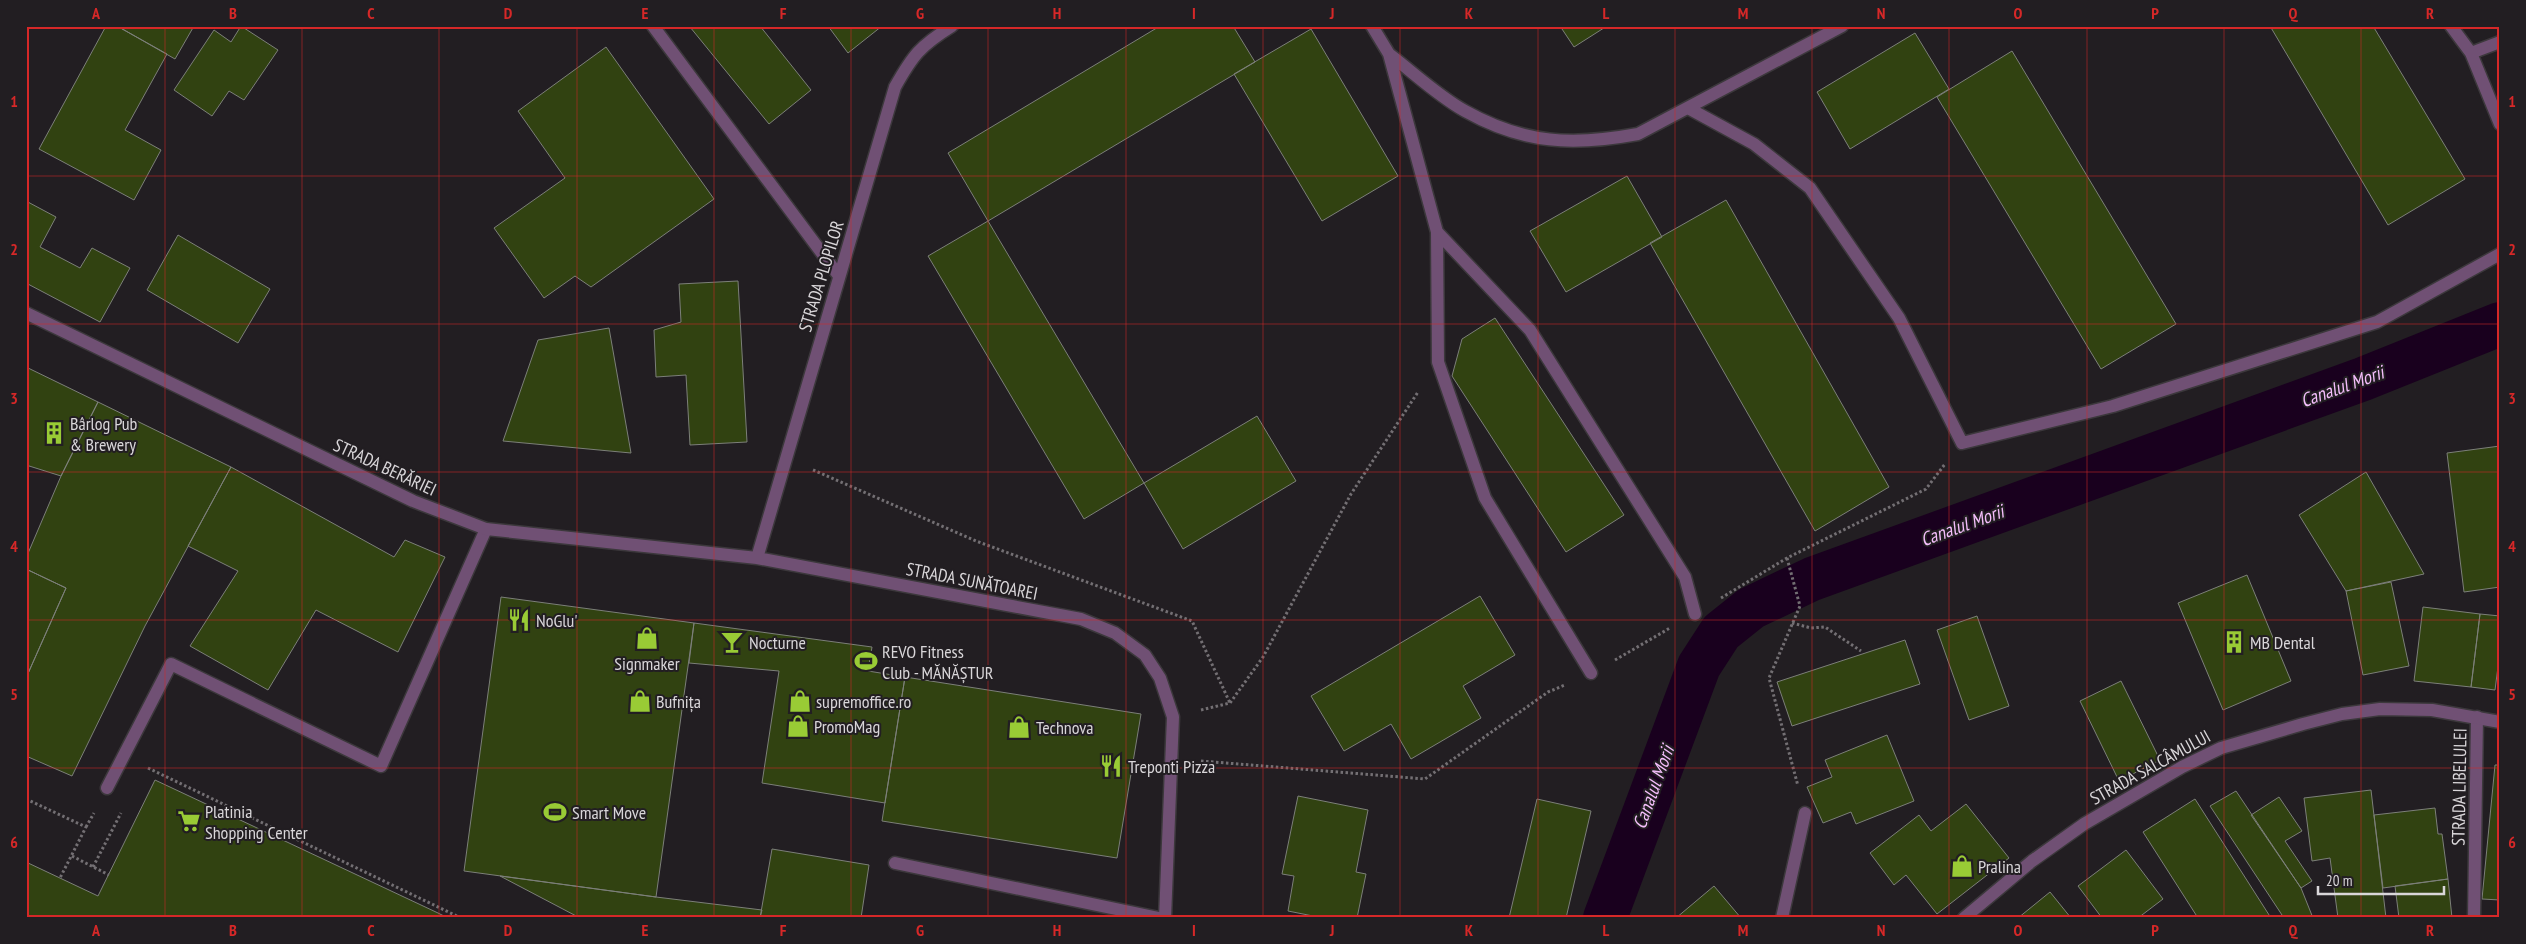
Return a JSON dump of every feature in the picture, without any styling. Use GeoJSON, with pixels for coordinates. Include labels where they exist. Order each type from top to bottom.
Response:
{"type":"FeatureCollection","features":[{"type":"Feature","properties":{"kind":"street"},"geometry":{"type":"LineString","coordinates":[[653,26],[839,276]]}},
{"type":"Feature","properties":{"kind":"street","name":"STRADA PLOPILOR"},"geometry":{"type":"LineString","coordinates":[[757,558],[895,88],[912,57],[929,41],[952,26]]}},
{"type":"Feature","properties":{"kind":"street"},"geometry":{"type":"LineString","coordinates":[[1372,26],[1389,54],[1436,232],[1438,362],[1485,498],[1591,673]]}},
{"type":"Feature","properties":{"kind":"street"},"geometry":{"type":"LineString","coordinates":[[1389,54],[1464,110],[1504,130],[1554,141],[1600,141],[1638,134],[1842,26]]}},
{"type":"Feature","properties":{"kind":"street"},"geometry":{"type":"LineString","coordinates":[[2451,26],[2470,53],[2500,124]]}},
{"type":"Feature","properties":{"kind":"street"},"geometry":{"type":"LineString","coordinates":[[2470,53],[2500,42]]}},
{"type":"Feature","properties":{"kind":"street"},"geometry":{"type":"LineString","coordinates":[[1688,108],[1754,144],[1810,188],[1900,318],[1962,443],[2113,406],[2378,322],[2500,254]]}},
{"type":"Feature","properties":{"kind":"street"},"geometry":{"type":"LineString","coordinates":[[1436,232],[1530,330],[1685,577],[1695,614]]}},
{"type":"Feature","properties":{"kind":"street","name":"STRADA BERĂRIEI"},"geometry":{"type":"LineString","coordinates":[[26,313],[413,501],[486,529],[757,558]]}},
{"type":"Feature","properties":{"kind":"street"},"geometry":{"type":"LineString","coordinates":[[107,788],[171,664],[381,766],[486,529]]}},
{"type":"Feature","properties":{"kind":"street","name":"STRADA SUNĂTOAREI"},"geometry":{"type":"LineString","coordinates":[[757,558],[1081,619],[1128,641],[1145,655],[1160,678],[1173,717],[1165,918]]}},
{"type":"Feature","properties":{"kind":"street","name":"STRADA SALCÂMULUI"},"geometry":{"type":"LineString","coordinates":[[1971,916],[2032,861],[2084,824],[2173,771],[2221,748],[2342,714],[2380,709],[2432,710],[2500,722]]}},
{"type":"Feature","properties":{"kind":"street","name":"STRADA LIBELULEI"},"geometry":{"type":"LineString","coordinates":[[2474,918],[2477,717]]}},
{"type":"Feature","properties":{"kind":"street"},"geometry":{"type":"LineString","coordinates":[[1782,918],[1805,812]]}},
{"type":"Feature","properties":{"kind":"street"},"geometry":{"type":"LineString","coordinates":[[895,863],[1159,918]]}},
{"type":"Feature","properties":{"kind":"path"},"geometry":{"type":"LineString","coordinates":[[1173,717],[1230,703],[1263,657],[1351,494],[1438,362]]}},
{"type":"Feature","properties":{"kind":"path"},"geometry":{"type":"LineString","coordinates":[[1172,759],[1425,779],[1548,692],[1591,673],[1695,614],[1787,558],[1926,489],[1962,443]]}},
{"type":"Feature","properties":{"kind":"path"},"geometry":{"type":"LineString","coordinates":[[785,458],[976,541],[1192,621],[1230,703]]}},
{"type":"Feature","properties":{"kind":"path"},"geometry":{"type":"LineString","coordinates":[[1787,558],[1800,606],[1769,678],[1805,812]]}},
{"type":"Feature","properties":{"kind":"path"},"geometry":{"type":"LineString","coordinates":[[1792,624],[1810,628],[1825,627],[1861,651]]}},
{"type":"Feature","properties":{"kind":"path"},"geometry":{"type":"LineString","coordinates":[[145,766],[461,918]]}},
{"type":"Feature","properties":{"kind":"path"},"geometry":{"type":"LineString","coordinates":[[26,799],[86,827],[60,878]]}},
{"type":"Feature","properties":{"kind":"path"},"geometry":{"type":"LineString","coordinates":[[72,856],[109,875]]}},
{"type":"Feature","properties":{"kind":"building"},"geometry":{"type":"Polygon","coordinates":[[[106,26],[117,26],[167,54],[125,130],[161,150],[134,200],[39,149],[106,26]]]}},
{"type":"Feature","properties":{"kind":"building"},"geometry":{"type":"Polygon","coordinates":[[[117,26],[194,26],[175,59],[117,26]]]}},
{"type":"Feature","properties":{"kind":"building"},"geometry":{"type":"Polygon","coordinates":[[[241,26],[278,50],[244,100],[229,91],[212,116],[174,90],[214,30],[231,42],[241,26]]]}},
{"type":"Feature","properties":{"kind":"building"},"geometry":{"type":"Polygon","coordinates":[[[760,26],[811,90],[769,124],[690,27],[760,26]]]}},
{"type":"Feature","properties":{"kind":"building"},"geometry":{"type":"Polygon","coordinates":[[[828,26],[882,26],[848,53],[828,26]]]}},
{"type":"Feature","properties":{"kind":"building"},"geometry":{"type":"Polygon","coordinates":[[[1160,26],[1233,26],[1255,62],[988,221],[948,153],[1160,26]]]}},
{"type":"Feature","properties":{"kind":"building"},"geometry":{"type":"Polygon","coordinates":[[[1560,26],[1607,26],[1574,47],[1560,26]]]}},
{"type":"Feature","properties":{"kind":"building"},"geometry":{"type":"Polygon","coordinates":[[[2270,26],[2373,26],[2465,179],[2388,225],[2270,26]]]}},
{"type":"Feature","properties":{"kind":"building"},"geometry":{"type":"Polygon","coordinates":[[[1311,29],[1398,176],[1322,221],[1234,74],[1311,29]]]}},
{"type":"Feature","properties":{"kind":"building"},"geometry":{"type":"Polygon","coordinates":[[[1915,33],[1949,89],[1850,149],[1817,92],[1915,33]]]}},
{"type":"Feature","properties":{"kind":"building"},"geometry":{"type":"Polygon","coordinates":[[[606,47],[714,199],[591,287],[575,276],[544,298],[494,228],[565,178],[518,111],[606,47]]]}},
{"type":"Feature","properties":{"kind":"building"},"geometry":{"type":"Polygon","coordinates":[[[2012,51],[2176,324],[2101,369],[1937,97],[2012,51]]]}},
{"type":"Feature","properties":{"kind":"building"},"geometry":{"type":"Polygon","coordinates":[[[1627,176],[1662,237],[1566,292],[1530,231],[1627,176]]]}},
{"type":"Feature","properties":{"kind":"building"},"geometry":{"type":"Polygon","coordinates":[[[1726,200],[1889,487],[1815,531],[1650,243],[1726,200]]]}},
{"type":"Feature","properties":{"kind":"building"},"geometry":{"type":"Polygon","coordinates":[[[26,201],[56,217],[40,247],[80,268],[92,248],[130,268],[100,322],[26,283],[26,201]]]}},
{"type":"Feature","properties":{"kind":"building"},"geometry":{"type":"Polygon","coordinates":[[[988,221],[1144,483],[1084,519],[928,256],[988,221]]]}},
{"type":"Feature","properties":{"kind":"building"},"geometry":{"type":"Polygon","coordinates":[[[178,235],[270,289],[238,343],[147,290],[178,235]]]}},
{"type":"Feature","properties":{"kind":"building"},"geometry":{"type":"Polygon","coordinates":[[[738,281],[747,442],[690,445],[686,375],[656,377],[654,330],[681,322],[679,284],[738,281]]]}},
{"type":"Feature","properties":{"kind":"building"},"geometry":{"type":"Polygon","coordinates":[[[1495,318],[1624,515],[1566,552],[1452,376],[1462,339],[1495,318]]]}},
{"type":"Feature","properties":{"kind":"building"},"geometry":{"type":"Polygon","coordinates":[[[609,328],[631,453],[503,441],[538,340],[609,328]]]}},
{"type":"Feature","properties":{"kind":"building","name":"Bârlog Pub & Brewery"},"geometry":{"type":"Polygon","coordinates":[[[26,367],[98,402],[61,476],[26,465],[26,367]]]}},
{"type":"Feature","properties":{"kind":"building"},"geometry":{"type":"Polygon","coordinates":[[[98,402],[231,467],[145,626],[72,776],[26,756],[26,678],[66,588],[26,569],[26,558],[61,476],[98,402]]]}},
{"type":"Feature","properties":{"kind":"building"},"geometry":{"type":"Polygon","coordinates":[[[1257,416],[1296,481],[1183,549],[1144,483],[1257,416]]]}},
{"type":"Feature","properties":{"kind":"building"},"geometry":{"type":"Polygon","coordinates":[[[2500,446],[2500,587],[2464,592],[2447,453],[2500,446]]]}},
{"type":"Feature","properties":{"kind":"building"},"geometry":{"type":"Polygon","coordinates":[[[231,467],[394,557],[405,540],[445,557],[398,652],[316,610],[268,690],[190,646],[238,571],[188,546],[231,467]]]}},
{"type":"Feature","properties":{"kind":"building"},"geometry":{"type":"Polygon","coordinates":[[[2366,472],[2424,574],[2346,591],[2299,515],[2366,472]]]}},
{"type":"Feature","properties":{"kind":"building"},"geometry":{"type":"Polygon","coordinates":[[[26,569],[66,588],[26,678],[26,569]]]}},
{"type":"Feature","properties":{"kind":"building","name":"MB Dental"},"geometry":{"type":"Polygon","coordinates":[[[2247,575],[2291,681],[2223,710],[2178,603],[2247,575]]]}},
{"type":"Feature","properties":{"kind":"building"},"geometry":{"type":"Polygon","coordinates":[[[2391,582],[2409,666],[2363,675],[2346,591],[2391,582]]]}},
{"type":"Feature","properties":{"kind":"building"},"geometry":{"type":"Polygon","coordinates":[[[1480,596],[1515,655],[1463,686],[1481,718],[1411,759],[1391,724],[1344,751],[1311,696],[1480,596]]]}},
{"type":"Feature","properties":{"kind":"building"},"geometry":{"type":"Polygon","coordinates":[[[501,597],[694,623],[656,897],[464,871],[501,597]]]}},
{"type":"Feature","properties":{"kind":"building"},"geometry":{"type":"Polygon","coordinates":[[[2423,607],[2480,614],[2471,687],[2414,681],[2423,607]]]}},
{"type":"Feature","properties":{"kind":"building"},"geometry":{"type":"Polygon","coordinates":[[[2480,614],[2500,616],[2500,651],[2495,690],[2471,687],[2480,614]]]}},
{"type":"Feature","properties":{"kind":"building"},"geometry":{"type":"Polygon","coordinates":[[[1977,616],[2009,706],[1969,720],[1937,630],[1977,616]]]}},
{"type":"Feature","properties":{"kind":"building"},"geometry":{"type":"Polygon","coordinates":[[[694,623],[872,647],[868,671],[905,677],[885,803],[762,783],[779,671],[689,663],[694,623]]]}},
{"type":"Feature","properties":{"kind":"building"},"geometry":{"type":"Polygon","coordinates":[[[1905,640],[1920,684],[1792,726],[1777,682],[1905,640]]]}},
{"type":"Feature","properties":{"kind":"building"},"geometry":{"type":"Polygon","coordinates":[[[905,677],[1141,714],[1117,858],[882,821],[905,677]]]}},
{"type":"Feature","properties":{"kind":"building"},"geometry":{"type":"Polygon","coordinates":[[[2121,681],[2160,760],[2119,781],[2080,701],[2121,681]]]}},
{"type":"Feature","properties":{"kind":"building"},"geometry":{"type":"Polygon","coordinates":[[[1887,735],[1914,801],[1856,824],[1851,812],[1823,823],[1807,787],[1832,777],[1825,760],[1887,735]]]}},
{"type":"Feature","properties":{"kind":"building"},"geometry":{"type":"Polygon","coordinates":[[[2495,765],[2500,765],[2500,900],[2482,899],[2495,765]]]}},
{"type":"Feature","properties":{"kind":"building","name":"Platinia Shopping Center"},"geometry":{"type":"Polygon","coordinates":[[[155,780],[448,918],[26,918],[26,862],[98,896],[155,780]]]}},
{"type":"Feature","properties":{"kind":"building"},"geometry":{"type":"Polygon","coordinates":[[[2371,790],[2386,918],[2338,918],[2330,858],[2312,861],[2304,798],[2371,790]]]}},
{"type":"Feature","properties":{"kind":"building"},"geometry":{"type":"Polygon","coordinates":[[[2236,791],[2301,888],[2313,918],[2284,918],[2210,806],[2236,791]]]}},
{"type":"Feature","properties":{"kind":"building"},"geometry":{"type":"Polygon","coordinates":[[[1298,796],[1368,810],[1356,872],[1366,874],[1357,918],[1323,918],[1288,911],[1294,876],[1282,874],[1298,796]]]}},
{"type":"Feature","properties":{"kind":"building"},"geometry":{"type":"Polygon","coordinates":[[[2279,797],[2302,831],[2285,841],[2312,881],[2301,888],[2251,815],[2279,797]]]}},
{"type":"Feature","properties":{"kind":"building"},"geometry":{"type":"Polygon","coordinates":[[[1537,799],[1591,811],[1566,918],[1509,918],[1537,799]]]}},
{"type":"Feature","properties":{"kind":"building"},"geometry":{"type":"Polygon","coordinates":[[[2195,799],[2271,918],[2198,918],[2143,832],[2195,799]]]}},
{"type":"Feature","properties":{"kind":"building"},"geometry":{"type":"Polygon","coordinates":[[[1966,804],[2009,858],[1937,914],[1906,875],[1894,885],[1870,853],[1919,815],[1931,831],[1966,804]]]}},
{"type":"Feature","properties":{"kind":"building"},"geometry":{"type":"Polygon","coordinates":[[[2435,808],[2438,834],[2442,834],[2448,879],[2383,888],[2374,815],[2435,808]]]}},
{"type":"Feature","properties":{"kind":"building"},"geometry":{"type":"Polygon","coordinates":[[[772,849],[869,865],[861,918],[760,918],[772,849]]]}},
{"type":"Feature","properties":{"kind":"building"},"geometry":{"type":"Polygon","coordinates":[[[2126,850],[2163,899],[2138,918],[2102,918],[2078,886],[2126,850]]]}},
{"type":"Feature","properties":{"kind":"building"},"geometry":{"type":"Polygon","coordinates":[[[500,876],[762,910],[760,918],[580,918],[500,876]]]}},
{"type":"Feature","properties":{"kind":"building"},"geometry":{"type":"Polygon","coordinates":[[[2448,879],[2452,918],[2399,918],[2395,886],[2448,879]]]}},
{"type":"Feature","properties":{"kind":"building"},"geometry":{"type":"Polygon","coordinates":[[[1714,886],[1741,918],[1676,918],[1714,886]]]}},
{"type":"Feature","properties":{"kind":"building"},"geometry":{"type":"Polygon","coordinates":[[[2050,892],[2071,918],[2018,918],[2050,892]]]}},
{"type":"Feature","properties":{"kind":"waterway","name":"Canalul Morii"},"geometry":{"type":"LineString","coordinates":[[1605,918],[1699,666],[1721,632],[1751,608],[1812,579],[2363,379],[2500,324]]}},
{"type":"Feature","properties":{"kind":"place","name":"Bârlog Pub & Brewery"},"geometry":{"type":"Point","coordinates":[54,433]}},
{"type":"Feature","properties":{"kind":"place","name":"NoGlu'"},"geometry":{"type":"Point","coordinates":[519,620]}},
{"type":"Feature","properties":{"kind":"place","name":"Signmaker"},"geometry":{"type":"Point","coordinates":[647,638]}},
{"type":"Feature","properties":{"kind":"place","name":"Nocturne"},"geometry":{"type":"Point","coordinates":[732,642]}},
{"type":"Feature","properties":{"kind":"place","name":"MB Dental"},"geometry":{"type":"Point","coordinates":[2234,642]}},
{"type":"Feature","properties":{"kind":"place","name":"REVO Fitness Club - MĂNĂȘTUR"},"geometry":{"type":"Point","coordinates":[866,661]}},
{"type":"Feature","properties":{"kind":"place","name":"Bufnița"},"geometry":{"type":"Point","coordinates":[640,701]}},
{"type":"Feature","properties":{"kind":"place","name":"supremoffice.ro"},"geometry":{"type":"Point","coordinates":[800,701]}},
{"type":"Feature","properties":{"kind":"place","name":"PromoMag"},"geometry":{"type":"Point","coordinates":[798,726]}},
{"type":"Feature","properties":{"kind":"place","name":"Technova"},"geometry":{"type":"Point","coordinates":[1019,727]}},
{"type":"Feature","properties":{"kind":"place","name":"Treponti Pizza"},"geometry":{"type":"Point","coordinates":[1111,766]}},
{"type":"Feature","properties":{"kind":"place","name":"Smart Move"},"geometry":{"type":"Point","coordinates":[555,812]}},
{"type":"Feature","properties":{"kind":"place","name":"Platinia Shopping Center"},"geometry":{"type":"Point","coordinates":[189,821]}},
{"type":"Feature","properties":{"kind":"place","name":"Pralina"},"geometry":{"type":"Point","coordinates":[1962,866]}}]}
